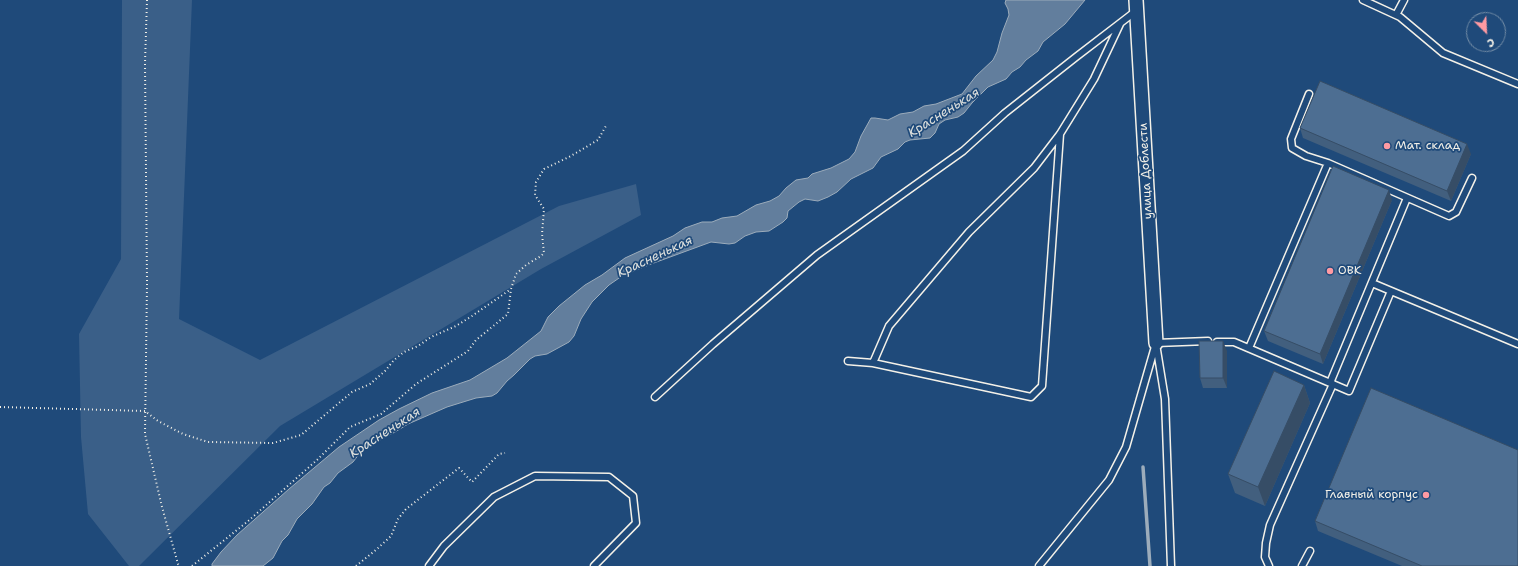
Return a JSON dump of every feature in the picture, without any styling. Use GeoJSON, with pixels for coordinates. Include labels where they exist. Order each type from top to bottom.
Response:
{"type":"FeatureCollection","features":[{"type":"Feature","properties":{"kind":"street","name":"улица Доблести"},"geometry":{"type":"LineString","coordinates":[[1136,5],[1156,343]]}},
{"type":"Feature","properties":{"kind":"lane"},"geometry":{"type":"LineString","coordinates":[[1363,0],[1396,15],[1443,53],[1518,84]]}},
{"type":"Feature","properties":{"kind":"lane"},"geometry":{"type":"LineString","coordinates":[[1396,15],[1404,0]]}},
{"type":"Feature","properties":{"kind":"lane"},"geometry":{"type":"LineString","coordinates":[[655,397],[713,344],[817,255],[963,151],[1005,113],[1120,23],[1136,5]]}},
{"type":"Feature","properties":{"kind":"lane"},"geometry":{"type":"LineString","coordinates":[[873,363],[888,326],[969,232],[1034,168],[1060,134],[1094,79],[1120,23]]}},
{"type":"Feature","properties":{"kind":"lane"},"geometry":{"type":"LineString","coordinates":[[1309,94],[1291,139],[1292,148],[1306,156],[1328,163],[1449,216],[1456,212],[1472,178]]}},
{"type":"Feature","properties":{"kind":"lane"},"geometry":{"type":"LineString","coordinates":[[848,361],[873,363],[1031,397],[1042,386],[1060,134]]}},
{"type":"Feature","properties":{"kind":"lane"},"geometry":{"type":"LineString","coordinates":[[1249,348],[1328,163]]}},
{"type":"Feature","properties":{"kind":"lane"},"geometry":{"type":"LineString","coordinates":[[1269,566],[1265,557],[1270,525],[1332,384],[1407,198]]}},
{"type":"Feature","properties":{"kind":"lane"},"geometry":{"type":"LineString","coordinates":[[1372,283],[1518,344]]}},
{"type":"Feature","properties":{"kind":"lane"},"geometry":{"type":"LineString","coordinates":[[1156,343],[1203,341],[1234,342],[1349,391],[1391,291]]}},
{"type":"Feature","properties":{"kind":"lane"},"geometry":{"type":"LineString","coordinates":[[1039,566],[1109,480],[1126,447],[1156,343]]}},
{"type":"Feature","properties":{"kind":"lane"},"geometry":{"type":"LineString","coordinates":[[1156,343],[1165,399],[1171,566]]}},
{"type":"Feature","properties":{"kind":"lane"},"geometry":{"type":"LineString","coordinates":[[429,566],[444,546],[494,497],[536,476],[609,477],[633,496],[636,523],[594,566]]}},
{"type":"Feature","properties":{"kind":"lane"},"geometry":{"type":"LineString","coordinates":[[1302,566],[1310,551]]}},
{"type":"Feature","properties":{"kind":"path"},"geometry":{"type":"LineString","coordinates":[[147,0],[145,63],[147,283],[145,434],[162,507],[179,565]]}},
{"type":"Feature","properties":{"kind":"path"},"geometry":{"type":"LineString","coordinates":[[192,566],[247,522],[317,460],[350,427],[381,414],[416,384],[468,351],[476,340],[508,314],[511,289],[516,274],[544,253],[542,234],[544,209],[535,195],[536,182],[544,169],[569,157],[598,140],[607,124]]}},
{"type":"Feature","properties":{"kind":"path"},"geometry":{"type":"LineString","coordinates":[[0,407],[145,411],[158,421],[183,434],[208,442],[273,443],[301,435],[352,392],[370,384],[404,352],[462,322],[511,289]]}},
{"type":"Feature","properties":{"kind":"path"},"geometry":{"type":"LineString","coordinates":[[356,566],[391,536],[398,519],[406,509],[460,468],[472,482],[500,454],[505,453]]}},
{"type":"Feature","properties":{"kind":"shaded area"},"geometry":{"type":"Polygon","coordinates":[[[122,0],[192,0],[179,319],[260,360],[559,206],[636,184],[641,215],[541,269],[280,426],[139,566],[129,566],[88,514],[81,437],[79,334],[121,259],[122,0]]]}},
{"type":"Feature","properties":{"kind":"water","name":"Красненькая"},"geometry":{"type":"Polygon","coordinates":[[[1006,0],[1085,0],[1065,24],[1043,42],[1038,51],[1012,72],[1006,79],[988,87],[964,113],[958,117],[945,120],[939,124],[935,133],[930,138],[905,142],[898,149],[881,157],[873,168],[851,179],[837,192],[828,197],[818,201],[805,199],[799,202],[788,211],[787,218],[783,222],[769,231],[756,232],[745,236],[735,243],[729,244],[711,242],[622,276],[609,285],[592,302],[581,319],[574,336],[569,342],[547,354],[535,356],[530,359],[497,393],[492,396],[476,398],[447,407],[408,424],[363,449],[353,462],[338,473],[330,483],[324,487],[312,504],[297,519],[288,535],[282,541],[273,558],[263,566],[212,566],[221,552],[237,535],[339,447],[379,420],[399,409],[432,393],[470,380],[507,358],[541,331],[548,317],[559,306],[585,285],[602,275],[625,258],[673,236],[685,228],[702,222],[712,222],[722,218],[737,216],[756,205],[770,201],[779,196],[796,180],[808,178],[812,174],[831,168],[849,159],[855,152],[861,136],[871,118],[888,120],[900,114],[913,112],[924,106],[936,104],[962,94],[976,76],[993,60],[997,52],[1009,15],[1005,3],[1006,0]]]}},
{"type":"Feature","properties":{"kind":"building","name":"Мат. склад"},"geometry":{"type":"Polygon","coordinates":[[[1320,81],[1467,144],[1447,191],[1300,128],[1320,81]]]}},
{"type":"Feature","properties":{"kind":"building","name":"ОВК"},"geometry":{"type":"Polygon","coordinates":[[[1333,166],[1389,190],[1320,354],[1264,331],[1333,166]]]}},
{"type":"Feature","properties":{"kind":"building"},"geometry":{"type":"Polygon","coordinates":[[[1199,341],[1223,341],[1223,378],[1200,378],[1199,341]]]}},
{"type":"Feature","properties":{"kind":"building"},"geometry":{"type":"Polygon","coordinates":[[[1274,371],[1304,385],[1258,487],[1228,474],[1274,371]]]}},
{"type":"Feature","properties":{"kind":"building","name":"Главный корпус"},"geometry":{"type":"Polygon","coordinates":[[[1371,388],[1518,450],[1518,566],[1422,566],[1315,521],[1371,388]]]}},
{"type":"Feature","properties":{"kind":"waterway"},"geometry":{"type":"LineString","coordinates":[[1143,467],[1150,566]]}},
{"type":"Feature","properties":{"kind":"place","name":"Мат. склад"},"geometry":{"type":"Point","coordinates":[1387,146]}},
{"type":"Feature","properties":{"kind":"place","name":"ОВК"},"geometry":{"type":"Point","coordinates":[1330,271]}},
{"type":"Feature","properties":{"kind":"place","name":"Главный корпус"},"geometry":{"type":"Point","coordinates":[1426,495]}}]}
